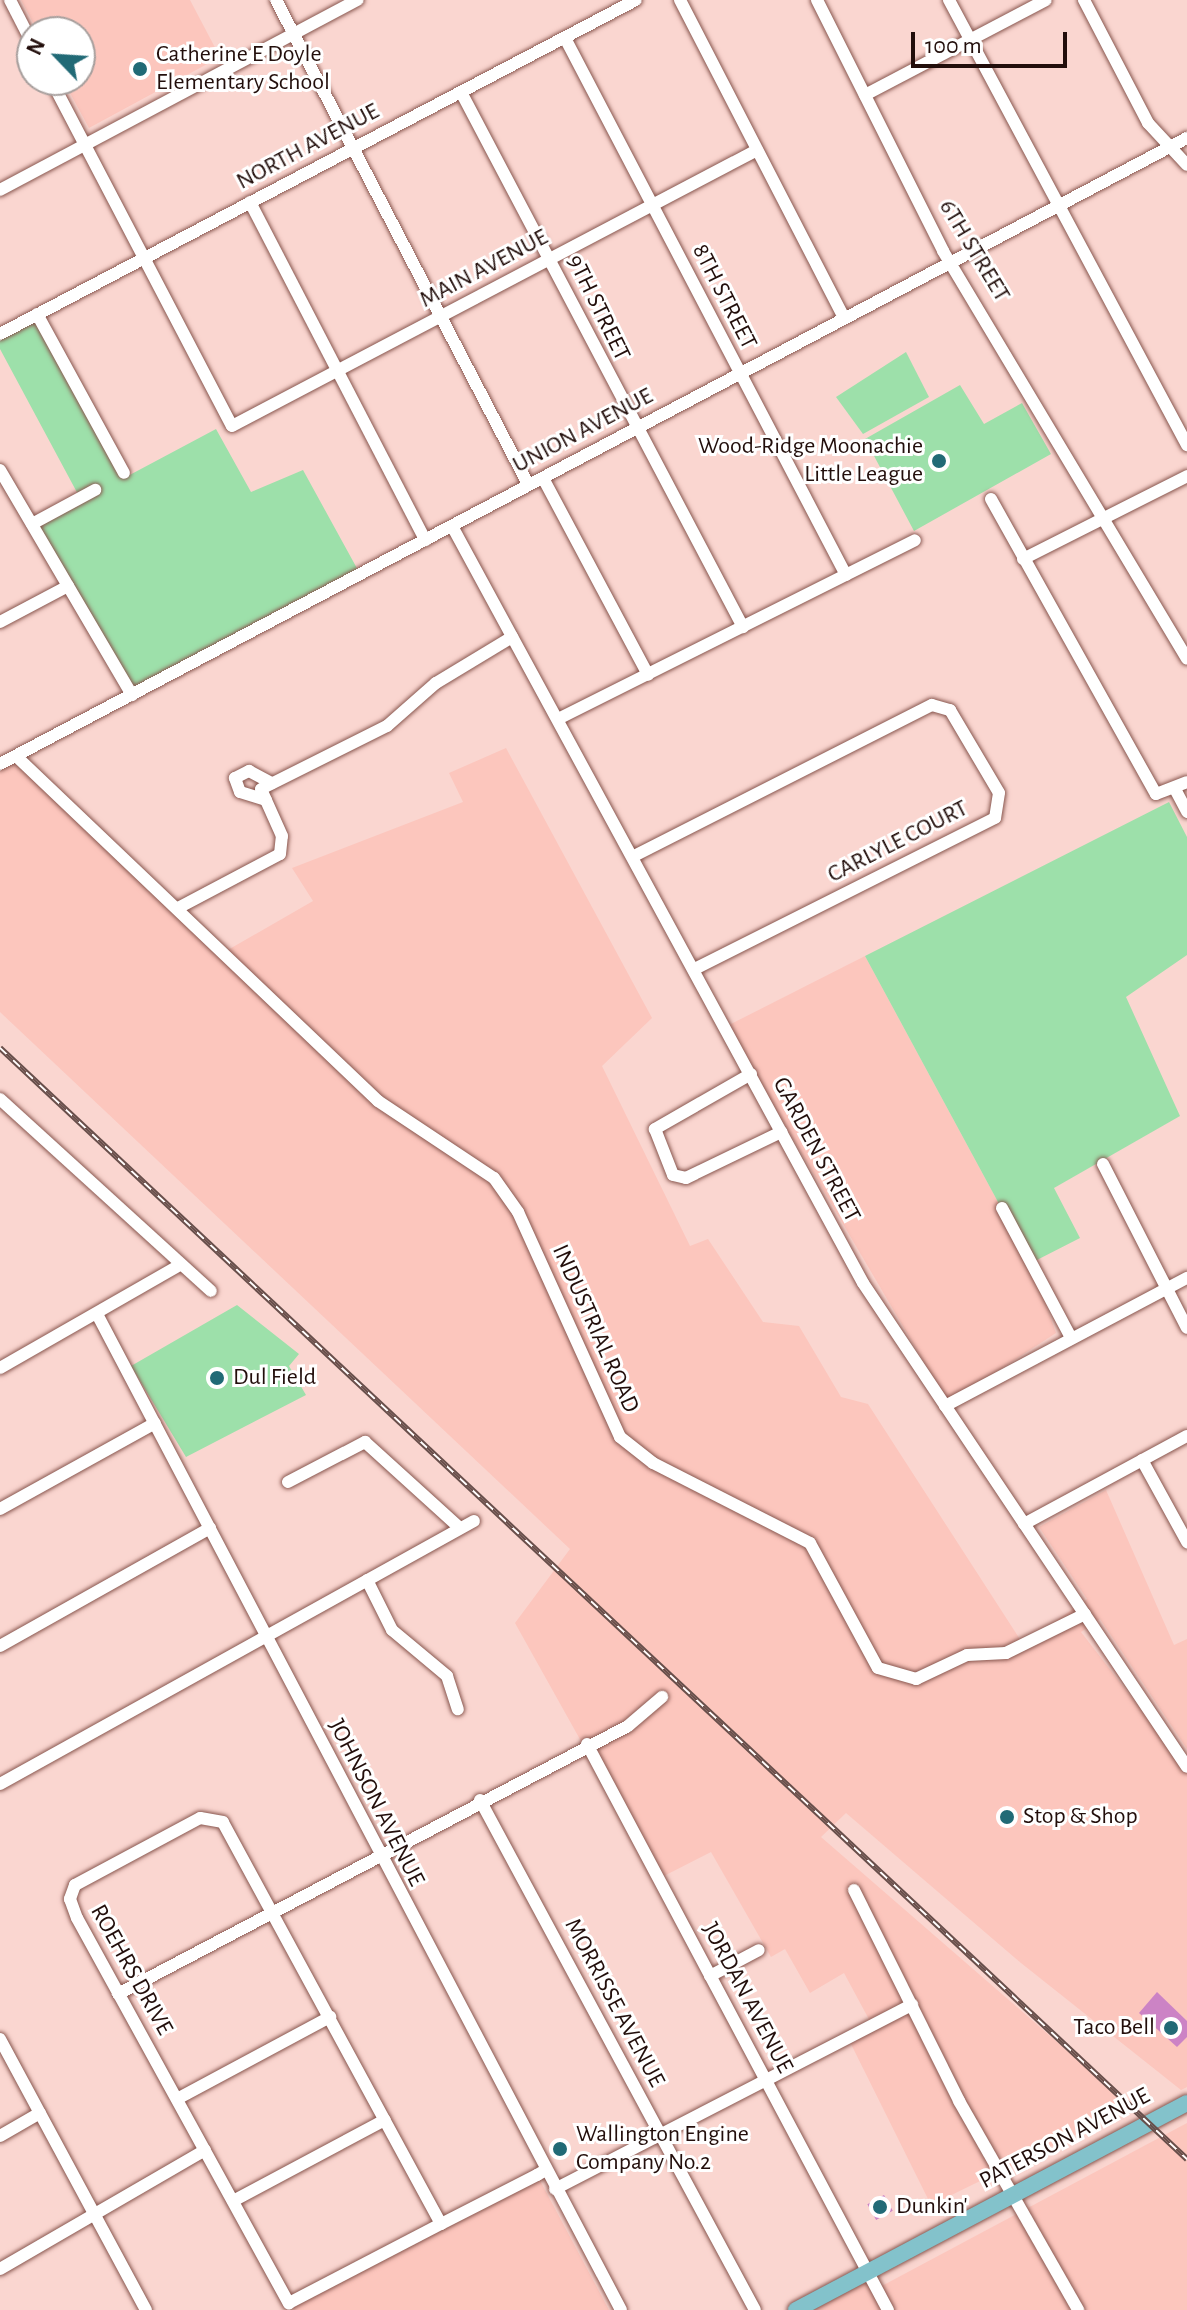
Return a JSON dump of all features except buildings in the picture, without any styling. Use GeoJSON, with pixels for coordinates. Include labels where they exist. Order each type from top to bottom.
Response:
{"type":"FeatureCollection","features":[{"type":"Feature","properties":{"kind":"main road","name":"PATERSON AVENUE"},"geometry":{"type":"LineString","coordinates":[[796,2310],[1187,2103]]}},
{"type":"Feature","properties":{"kind":"street"},"geometry":{"type":"LineString","coordinates":[[276,0],[528,484]]}},
{"type":"Feature","properties":{"kind":"street"},"geometry":{"type":"LineString","coordinates":[[0,190],[358,0]]}},
{"type":"Feature","properties":{"kind":"street","name":"NORTH AVENUE"},"geometry":{"type":"LineString","coordinates":[[0,334],[636,0]]}},
{"type":"Feature","properties":{"kind":"street"},"geometry":{"type":"LineString","coordinates":[[680,0],[844,318]]}},
{"type":"Feature","properties":{"kind":"street","name":"6TH STREET"},"geometry":{"type":"LineString","coordinates":[[817,0],[952,262],[1187,659]]}},
{"type":"Feature","properties":{"kind":"street"},"geometry":{"type":"LineString","coordinates":[[949,0],[1187,445]]}},
{"type":"Feature","properties":{"kind":"street"},"geometry":{"type":"LineString","coordinates":[[865,95],[1046,0]]}},
{"type":"Feature","properties":{"kind":"street"},"geometry":{"type":"LineString","coordinates":[[1084,0],[1141,112],[1187,165]]}},
{"type":"Feature","properties":{"kind":"street","name":"8TH STREET"},"geometry":{"type":"LineString","coordinates":[[565,38],[846,575]]}},
{"type":"Feature","properties":{"kind":"street","name":"9TH STREET"},"geometry":{"type":"LineString","coordinates":[[461,92],[550,260],[633,429],[743,627]]}},
{"type":"Feature","properties":{"kind":"street"},"geometry":{"type":"LineString","coordinates":[[59,96],[144,258]]}},
{"type":"Feature","properties":{"kind":"street","name":"UNION AVENUE"},"geometry":{"type":"LineString","coordinates":[[0,764],[1187,138]]}},
{"type":"Feature","properties":{"kind":"street","name":"MAIN AVENUE"},"geometry":{"type":"LineString","coordinates":[[144,258],[232,426],[757,150]]}},
{"type":"Feature","properties":{"kind":"street"},"geometry":{"type":"LineString","coordinates":[[250,202],[425,540]]}},
{"type":"Feature","properties":{"kind":"street"},"geometry":{"type":"LineString","coordinates":[[37,314],[124,473]]}},
{"type":"Feature","properties":{"kind":"street"},"geometry":{"type":"LineString","coordinates":[[1023,559],[1187,476]]}},
{"type":"Feature","properties":{"kind":"street"},"geometry":{"type":"LineString","coordinates":[[2,477],[132,695]]}},
{"type":"Feature","properties":{"kind":"street"},"geometry":{"type":"LineString","coordinates":[[543,478],[648,675]]}},
{"type":"Feature","properties":{"kind":"street"},"geometry":{"type":"LineString","coordinates":[[32,524],[95,490]]}},
{"type":"Feature","properties":{"kind":"street"},"geometry":{"type":"LineString","coordinates":[[991,499],[1156,794],[1181,785],[1187,812]]}},
{"type":"Feature","properties":{"kind":"street","name":"GARDEN STREET"},"geometry":{"type":"LineString","coordinates":[[452,526],[634,856],[863,1283],[1187,1767]]}},
{"type":"Feature","properties":{"kind":"street"},"geometry":{"type":"LineString","coordinates":[[558,719],[915,540]]}},
{"type":"Feature","properties":{"kind":"street"},"geometry":{"type":"LineString","coordinates":[[0,622],[68,586]]}},
{"type":"Feature","properties":{"kind":"street"},"geometry":{"type":"LineString","coordinates":[[178,908],[280,854],[283,841],[261,789],[387,726],[436,683],[512,637]]}},
{"type":"Feature","properties":{"kind":"street","name":"CARLYLE COURT"},"geometry":{"type":"LineString","coordinates":[[634,856],[932,705],[950,710],[999,793],[995,818],[695,969]]}},
{"type":"Feature","properties":{"kind":"street","name":"INDUSTRIAL ROAD"},"geometry":{"type":"LineString","coordinates":[[16,756],[378,1101],[504,1189],[620,1437],[653,1463],[810,1543],[878,1668],[916,1679],[967,1655],[1006,1653],[1085,1614]]}},
{"type":"Feature","properties":{"kind":"street"},"geometry":{"type":"LineString","coordinates":[[266,800],[240,792],[235,778],[249,771],[272,783]]}},
{"type":"Feature","properties":{"kind":"street"},"geometry":{"type":"LineString","coordinates":[[751,1074],[655,1129],[673,1175],[686,1178],[781,1132]]}},
{"type":"Feature","properties":{"kind":"street"},"geometry":{"type":"LineString","coordinates":[[0,1099],[211,1291]]}},
{"type":"Feature","properties":{"kind":"street"},"geometry":{"type":"LineString","coordinates":[[1103,1164],[1187,1328]]}},
{"type":"Feature","properties":{"kind":"street"},"geometry":{"type":"LineString","coordinates":[[1002,1208],[1071,1338]]}},
{"type":"Feature","properties":{"kind":"street"},"geometry":{"type":"LineString","coordinates":[[0,1368],[180,1265]]}},
{"type":"Feature","properties":{"kind":"street"},"geometry":{"type":"LineString","coordinates":[[945,1406],[1187,1278]]}},
{"type":"Feature","properties":{"kind":"street","name":"JOHNSON AVENUE"},"geometry":{"type":"LineString","coordinates":[[97,1314],[266,1635],[377,1855],[621,2310]]}},
{"type":"Feature","properties":{"kind":"street"},"geometry":{"type":"LineString","coordinates":[[0,1509],[155,1423]]}},
{"type":"Feature","properties":{"kind":"street"},"geometry":{"type":"LineString","coordinates":[[1024,1524],[1187,1436]]}},
{"type":"Feature","properties":{"kind":"street"},"geometry":{"type":"LineString","coordinates":[[288,1482],[365,1442],[460,1528]]}},
{"type":"Feature","properties":{"kind":"street"},"geometry":{"type":"LineString","coordinates":[[1142,1460],[1187,1542]]}},
{"type":"Feature","properties":{"kind":"street"},"geometry":{"type":"LineString","coordinates":[[0,1784],[474,1521]]}},
{"type":"Feature","properties":{"kind":"street"},"geometry":{"type":"LineString","coordinates":[[0,1646],[210,1528]]}},
{"type":"Feature","properties":{"kind":"street"},"geometry":{"type":"LineString","coordinates":[[367,1580],[392,1630],[447,1676],[458,1709]]}},
{"type":"Feature","properties":{"kind":"street"},"geometry":{"type":"LineString","coordinates":[[118,1994],[480,1800],[628,1726],[662,1697]]}},
{"type":"Feature","properties":{"kind":"street","name":"JORDAN AVENUE"},"geometry":{"type":"LineString","coordinates":[[587,1744],[888,2310]]}},
{"type":"Feature","properties":{"kind":"street","name":"MORRISSE AVENUE"},"geometry":{"type":"LineString","coordinates":[[480,1800],[755,2310]]}},
{"type":"Feature","properties":{"kind":"street","name":"ROEHRS DRIVE"},"geometry":{"type":"LineString","coordinates":[[441,2224],[228,1828],[215,1818],[200,1818],[81,1879],[71,1906],[289,2303],[544,2171]]}},
{"type":"Feature","properties":{"kind":"street"},"geometry":{"type":"LineString","coordinates":[[854,1890],[912,2005],[1078,2310]]}},
{"type":"Feature","properties":{"kind":"street"},"geometry":{"type":"LineString","coordinates":[[710,1976],[759,1950]]}},
{"type":"Feature","properties":{"kind":"street"},"geometry":{"type":"LineString","coordinates":[[555,2189],[764,2078],[912,2005]]}},
{"type":"Feature","properties":{"kind":"street"},"geometry":{"type":"LineString","coordinates":[[177,2099],[330,2017]]}},
{"type":"Feature","properties":{"kind":"street"},"geometry":{"type":"LineString","coordinates":[[0,2039],[146,2310]]}},
{"type":"Feature","properties":{"kind":"street"},"geometry":{"type":"LineString","coordinates":[[0,2136],[40,2113]]}},
{"type":"Feature","properties":{"kind":"street"},"geometry":{"type":"LineString","coordinates":[[233,2201],[385,2120]]}},
{"type":"Feature","properties":{"kind":"street"},"geometry":{"type":"LineString","coordinates":[[0,2269],[96,2217],[205,2150]]}},
{"type":"Feature","properties":{"kind":"shaded area","name":"Catherine E Doyle Elementary School"},"geometry":{"type":"Polygon","coordinates":[[[21,0],[190,0],[220,57],[89,128],[72,96],[96,96],[96,16],[30,16],[21,0]]]}},
{"type":"Feature","properties":{"kind":"shaded area"},"geometry":{"type":"Polygon","coordinates":[[[506,748],[652,1018],[602,1066],[690,1246],[708,1239],[763,1322],[799,1326],[841,1397],[868,1404],[1023,1644],[1087,1599],[1039,1527],[1106,1490],[1174,1645],[1187,1639],[1187,1749],[1100,1619],[1081,1632],[1187,1769],[1187,2087],[1181,2090],[1021,1963],[846,1813],[821,1837],[1132,2107],[931,2205],[848,2038],[872,2025],[844,1973],[810,1993],[785,1949],[771,1957],[711,1852],[658,1879],[515,1623],[570,1549],[0,1012],[0,760],[15,753],[226,951],[313,901],[292,868],[463,802],[449,773],[506,748]]]}},
{"type":"Feature","properties":{"kind":"shaded area"},"geometry":{"type":"Polygon","coordinates":[[[865,956],[1031,1263],[1056,1333],[948,1403],[727,1026],[865,956]]]}},
{"type":"Feature","properties":{"kind":"shaded area"},"geometry":{"type":"Polygon","coordinates":[[[1187,2123],[1187,2310],[890,2310],[878,2288],[1187,2123]]]}},
{"type":"Feature","properties":{"kind":"shaded area"},"geometry":{"type":"Polygon","coordinates":[[[537,2175],[609,2310],[294,2310],[289,2303],[537,2175]]]}},
{"type":"Feature","properties":{"kind":"shaded area"},"geometry":{"type":"Polygon","coordinates":[[[868,2272],[886,2310],[796,2310],[868,2272]]]}},
{"type":"Feature","properties":{"kind":"green space"},"geometry":{"type":"Polygon","coordinates":[[[38,311],[124,478],[216,429],[251,492],[303,470],[359,572],[126,693],[31,521],[80,498],[0,349],[0,331],[38,311]]]}},
{"type":"Feature","properties":{"kind":"green space"},"geometry":{"type":"Polygon","coordinates":[[[906,352],[929,397],[863,434],[836,397],[906,352]]]}},
{"type":"Feature","properties":{"kind":"green space"},"geometry":{"type":"Polygon","coordinates":[[[960,385],[984,424],[1022,403],[1051,454],[914,531],[865,439],[960,385]]]}},
{"type":"Feature","properties":{"kind":"green space"},"geometry":{"type":"Polygon","coordinates":[[[1169,802],[1187,837],[1187,955],[1126,997],[1180,1116],[1054,1188],[1080,1238],[1031,1263],[865,956],[1169,802]]]}},
{"type":"Feature","properties":{"kind":"green space","name":"Dul Field"},"geometry":{"type":"Polygon","coordinates":[[[237,1305],[299,1354],[289,1366],[306,1395],[186,1457],[131,1366],[237,1305]]]}},
{"type":"Feature","properties":{"kind":"railway"},"geometry":{"type":"LineString","coordinates":[[0,1048],[1187,2159]]}},
{"type":"Feature","properties":{"kind":"place","name":"Catherine E Doyle Elementary School"},"geometry":{"type":"Point","coordinates":[140,69]}},
{"type":"Feature","properties":{"kind":"place","name":"Wood-Ridge Moonachie Little League"},"geometry":{"type":"Point","coordinates":[939,461]}},
{"type":"Feature","properties":{"kind":"place","name":"Dul Field"},"geometry":{"type":"Point","coordinates":[217,1378]}},
{"type":"Feature","properties":{"kind":"place","name":"Stop & Shop"},"geometry":{"type":"Point","coordinates":[1007,1817]}},
{"type":"Feature","properties":{"kind":"place","name":"Taco Bell"},"geometry":{"type":"Point","coordinates":[1171,2028]}},
{"type":"Feature","properties":{"kind":"place","name":"Wallington Engine Company No.2"},"geometry":{"type":"Point","coordinates":[560,2149]}},
{"type":"Feature","properties":{"kind":"place","name":"Dunkin'"},"geometry":{"type":"Point","coordinates":[880,2207]}}]}
